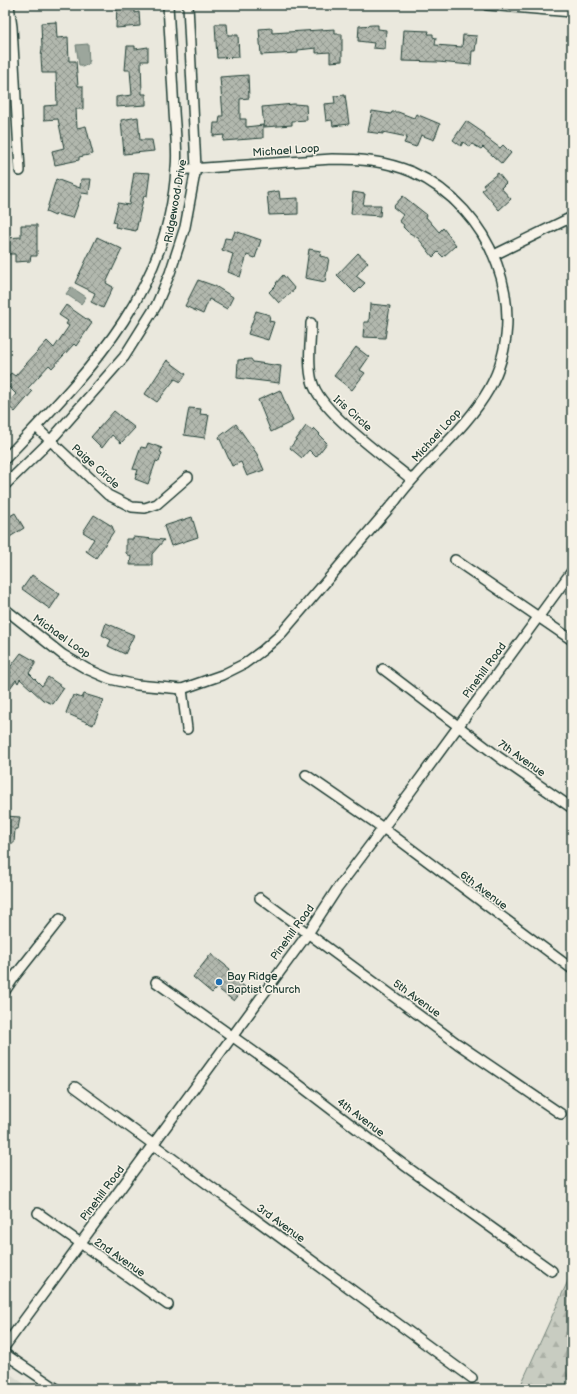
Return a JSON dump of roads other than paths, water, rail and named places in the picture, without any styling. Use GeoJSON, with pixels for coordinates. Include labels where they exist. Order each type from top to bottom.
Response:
{"type":"FeatureCollection","features":[{"type":"Feature","properties":{"kind":"street"},"geometry":{"type":"LineString","coordinates":[[9,5],[12,27],[20,171]]}},
{"type":"Feature","properties":{"kind":"street","name":"Ridgewood Drive"},"geometry":{"type":"LineString","coordinates":[[5,459],[103,353],[140,293],[159,250],[166,226],[176,170],[168,5]]}},
{"type":"Feature","properties":{"kind":"street","name":"Ridgewood Drive"},"geometry":{"type":"LineString","coordinates":[[5,485],[51,440],[124,357],[156,306],[179,251],[196,168],[188,5]]}},
{"type":"Feature","properties":{"kind":"street"},"geometry":{"type":"LineString","coordinates":[[487,5],[560,8],[572,12]]}},
{"type":"Feature","properties":{"kind":"street","name":"Michael Loop"},"geometry":{"type":"LineString","coordinates":[[5,609],[64,655],[87,669],[110,679],[137,685],[182,689],[222,675],[244,664],[264,650],[280,634],[411,479],[438,453],[469,418],[489,389],[499,367],[507,332],[504,282],[494,255],[483,234],[470,214],[447,192],[412,172],[386,163],[358,159],[332,159],[176,170]]}},
{"type":"Feature","properties":{"kind":"street"},"geometry":{"type":"LineString","coordinates":[[494,255],[572,217]]}},
{"type":"Feature","properties":{"kind":"street","name":"Iris Circle"},"geometry":{"type":"LineString","coordinates":[[311,323],[310,369],[312,382],[318,395],[336,415],[411,479]]}},
{"type":"Feature","properties":{"kind":"street","name":"Paige Circle"},"geometry":{"type":"LineString","coordinates":[[36,427],[108,495],[132,507],[145,508],[157,504],[188,477]]}},
{"type":"Feature","properties":{"kind":"street"},"geometry":{"type":"LineString","coordinates":[[455,560],[572,640]]}},
{"type":"Feature","properties":{"kind":"street","name":"Pinehill Road"},"geometry":{"type":"LineString","coordinates":[[5,1346],[572,571]]}},
{"type":"Feature","properties":{"kind":"street","name":"7th Avenue"},"geometry":{"type":"LineString","coordinates":[[383,669],[572,808]]}},
{"type":"Feature","properties":{"kind":"street"},"geometry":{"type":"LineString","coordinates":[[182,689],[187,729]]}},
{"type":"Feature","properties":{"kind":"street","name":"6th Avenue"},"geometry":{"type":"LineString","coordinates":[[306,775],[383,828],[572,969]]}},
{"type":"Feature","properties":{"kind":"street","name":"5th Avenue"},"geometry":{"type":"LineString","coordinates":[[260,898],[309,932],[458,1044],[560,1114]]}},
{"type":"Feature","properties":{"kind":"street"},"geometry":{"type":"LineString","coordinates":[[5,991],[19,970],[60,919]]}},
{"type":"Feature","properties":{"kind":"street","name":"4th Avenue"},"geometry":{"type":"LineString","coordinates":[[156,982],[285,1074],[404,1165],[552,1270]]}},
{"type":"Feature","properties":{"kind":"street","name":"3rd Avenue"},"geometry":{"type":"LineString","coordinates":[[75,1087],[472,1378]]}},
{"type":"Feature","properties":{"kind":"street","name":"2nd Avenue"},"geometry":{"type":"LineString","coordinates":[[38,1213],[168,1305]]}},
{"type":"Feature","properties":{"kind":"street"},"geometry":{"type":"LineString","coordinates":[[5,1354],[57,1389]]}},
{"type":"Feature","properties":{"kind":"place","name":"Bay Ridge Baptist Church"},"geometry":{"type":"Point","coordinates":[219,982]}}]}
